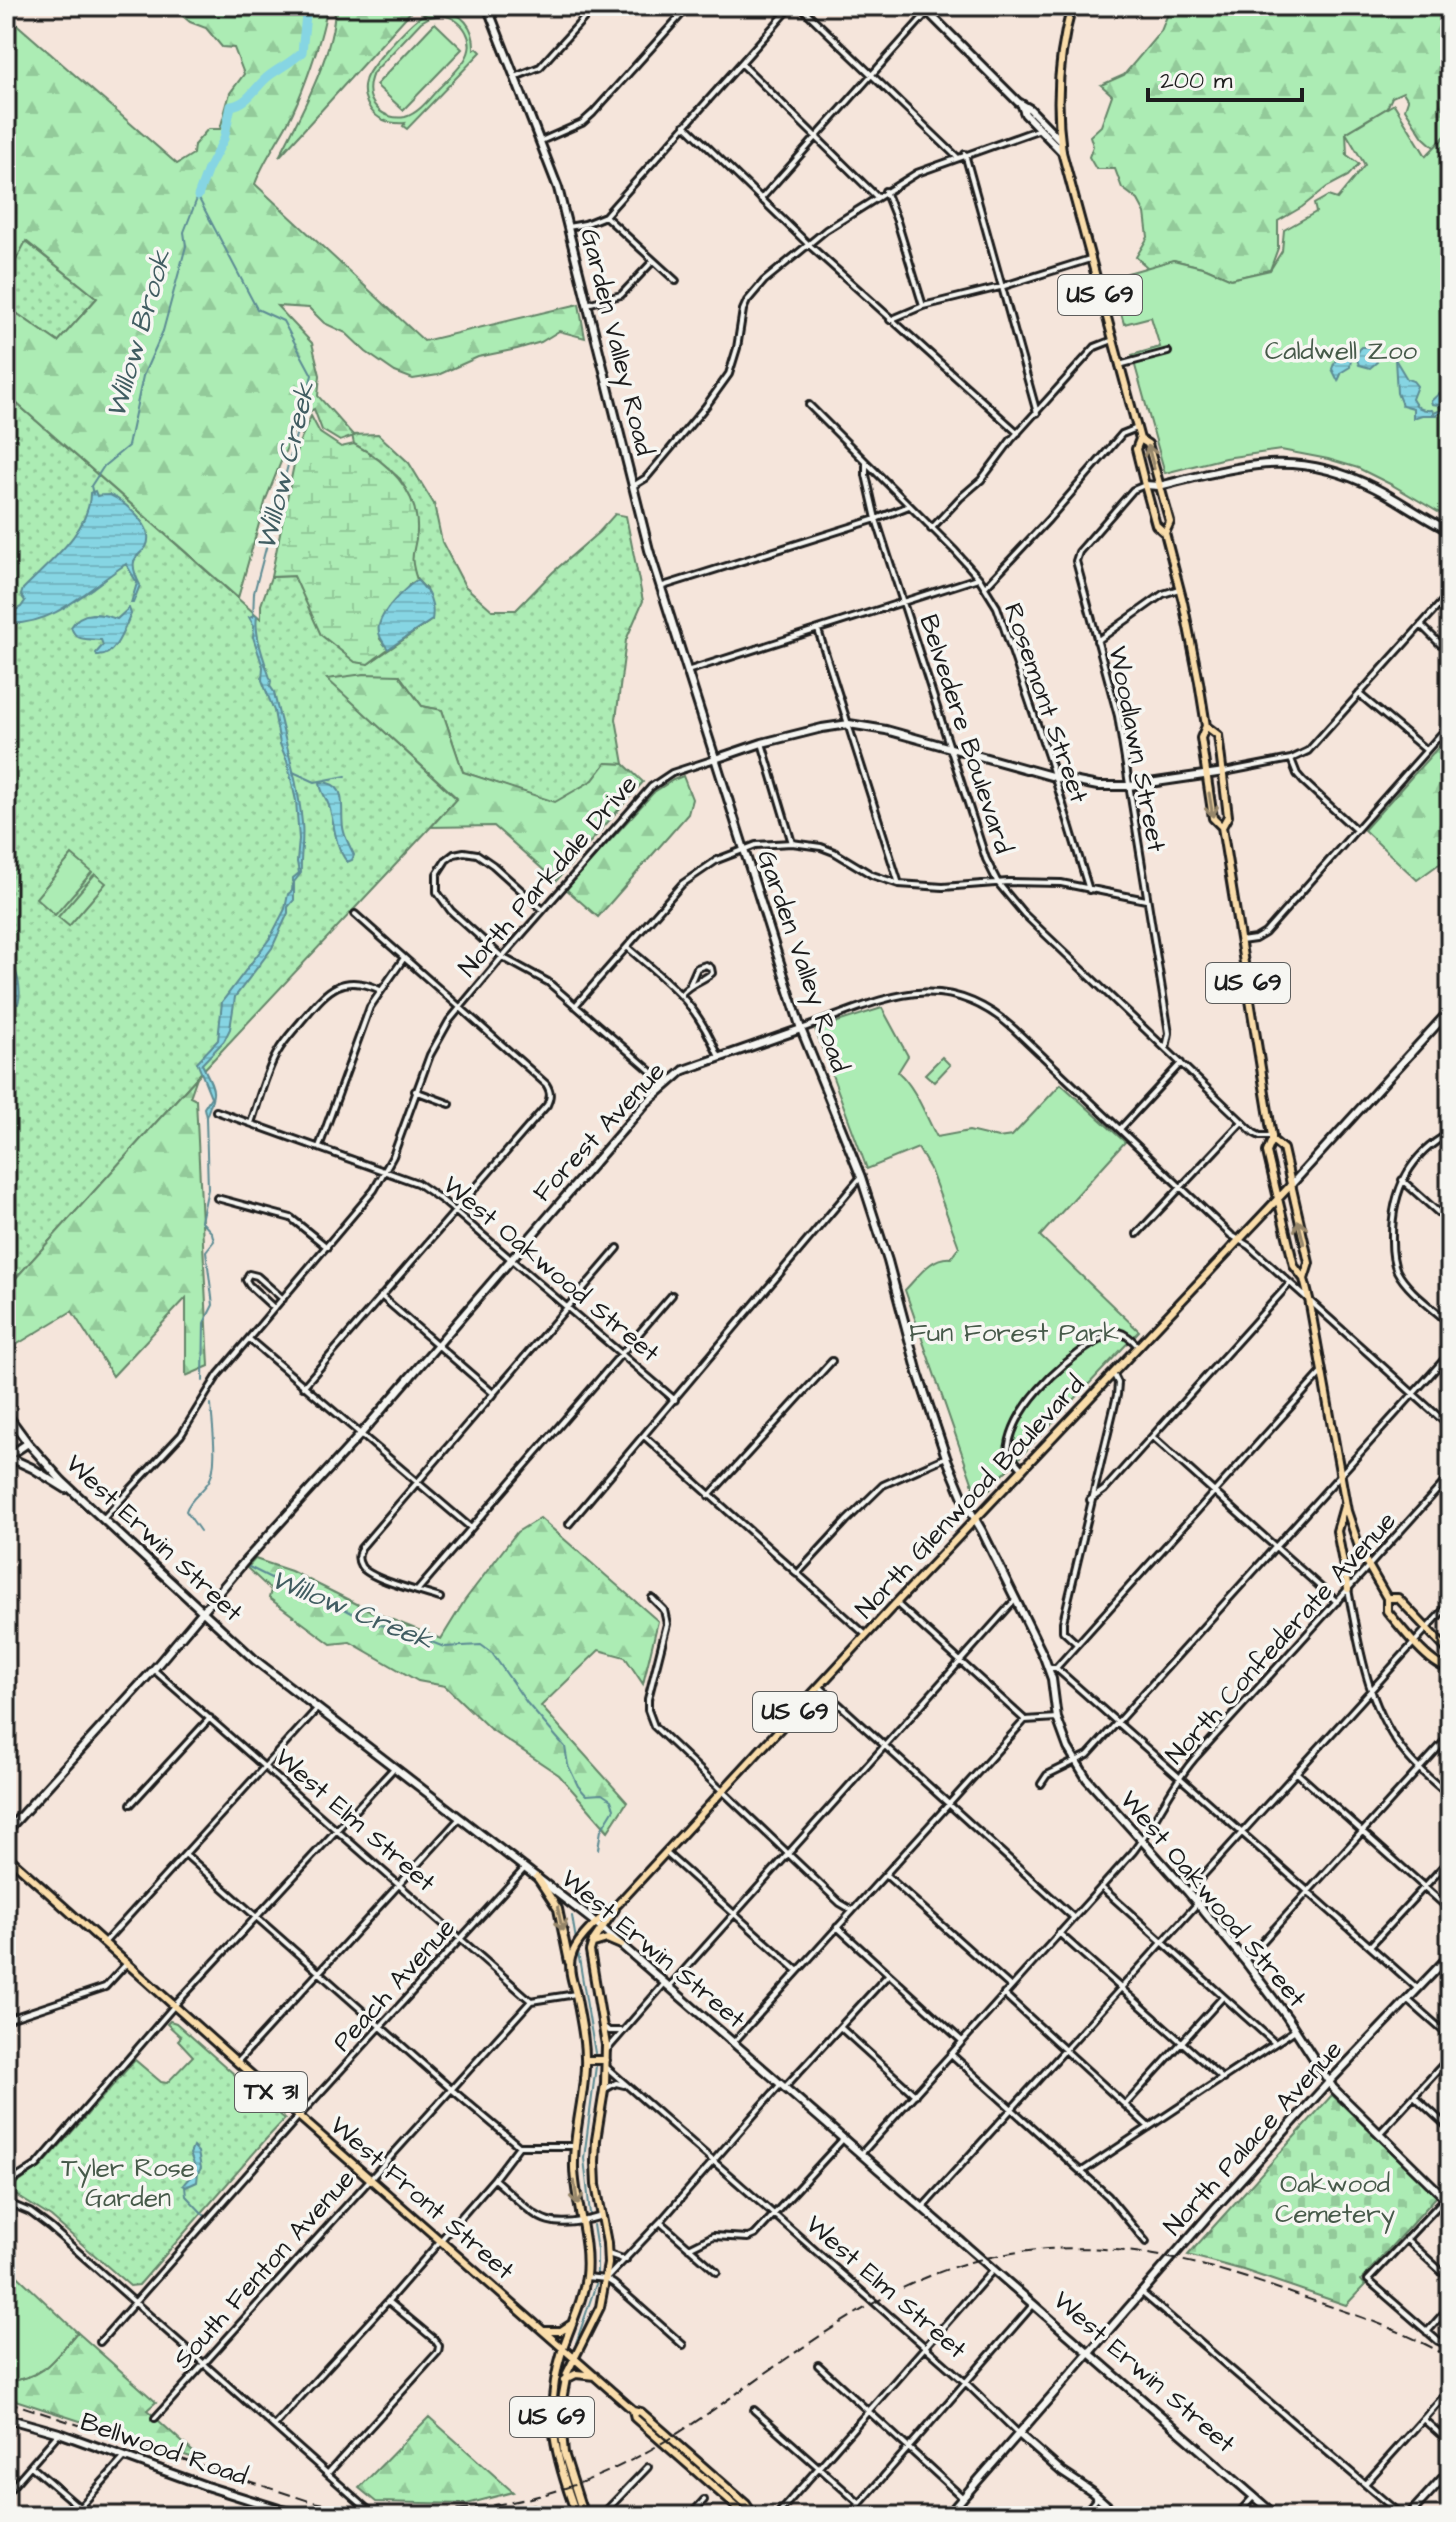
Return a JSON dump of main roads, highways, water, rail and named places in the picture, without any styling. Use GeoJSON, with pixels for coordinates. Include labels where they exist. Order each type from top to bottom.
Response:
{"type":"FeatureCollection","features":[{"type":"Feature","properties":{"kind":"main road","name":"US 69"},"geometry":{"type":"LineString","coordinates":[[1072,6],[1059,68],[1057,102],[1062,152],[1140,439],[1136,449],[1145,485],[1156,525],[1165,533],[1195,658],[1206,726],[1201,738],[1206,774],[1213,818],[1222,827],[1241,941],[1272,1138],[1267,1152],[1277,1201]]}},
{"type":"Feature","properties":{"kind":"main road","name":"US 69"},"geometry":{"type":"LineString","coordinates":[[1140,439],[1148,444],[1170,522],[1165,533]]}},
{"type":"Feature","properties":{"kind":"main road","name":"US 69"},"geometry":{"type":"LineString","coordinates":[[1206,726],[1218,735],[1224,772],[1228,816],[1222,827]]}},
{"type":"Feature","properties":{"kind":"main road","name":"US 69"},"geometry":{"type":"LineString","coordinates":[[1272,1138],[1283,1149],[1290,1186]]}},
{"type":"Feature","properties":{"kind":"main road","name":"North Glenwood Boulevard"},"geometry":{"type":"LineString","coordinates":[[599,1926],[603,1914],[616,1905],[1290,1186]]}},
{"type":"Feature","properties":{"kind":"main road"},"geometry":{"type":"LineString","coordinates":[[1290,1186],[1309,1263],[1304,1279]]}},
{"type":"Feature","properties":{"kind":"main road"},"geometry":{"type":"LineString","coordinates":[[1277,1201],[1294,1266],[1304,1279],[1309,1299],[1345,1503],[1356,1540],[1387,1598],[1387,1611],[1414,1643],[1442,1668],[1450,1669]]}},
{"type":"Feature","properties":{"kind":"main road"},"geometry":{"type":"LineString","coordinates":[[1345,1503],[1337,1531],[1348,1589]]}},
{"type":"Feature","properties":{"kind":"main road"},"geometry":{"type":"LineString","coordinates":[[1387,1598],[1398,1598],[1450,1653]]}},
{"type":"Feature","properties":{"kind":"main road","name":"West Front Street"},"geometry":{"type":"LineString","coordinates":[[6,1855],[633,2410],[635,2418],[741,2511],[750,2515]]}},
{"type":"Feature","properties":{"kind":"main road"},"geometry":{"type":"LineString","coordinates":[[537,1877],[558,1909],[570,1966]]}},
{"type":"Feature","properties":{"kind":"main road","name":"US 69"},"geometry":{"type":"LineString","coordinates":[[577,2516],[558,2462],[552,2433],[552,2396],[563,2348],[586,2277],[586,2250],[576,2191],[574,2146],[584,2089],[585,2060],[570,1966],[573,1953],[599,1926]]}},
{"type":"Feature","properties":{"kind":"main road","name":"US 69"},"geometry":{"type":"LineString","coordinates":[[584,2516],[562,2443],[560,2411],[564,2380],[596,2317],[606,2279],[608,2254],[595,2162],[605,2089],[606,2051],[590,1954],[599,1926]]}},
{"type":"Feature","properties":{"kind":"main road"},"geometry":{"type":"LineString","coordinates":[[591,1945],[604,1939],[621,1945]]}},
{"type":"Feature","properties":{"kind":"main road"},"geometry":{"type":"LineString","coordinates":[[585,2060],[606,2063]]}},
{"type":"Feature","properties":{"kind":"main road"},"geometry":{"type":"LineString","coordinates":[[544,2331],[563,2330],[572,2323]]}},
{"type":"Feature","properties":{"kind":"main road"},"geometry":{"type":"LineString","coordinates":[[564,2380],[576,2374],[595,2376]]}},
{"type":"Feature","properties":{"kind":"water"},"geometry":{"type":"Polygon","coordinates":[[[1361,347],[1369,347],[1377,362],[1370,368],[1359,365],[1356,357],[1351,358],[1350,367],[1342,372],[1338,381],[1332,369],[1335,361],[1343,356],[1356,356],[1361,347]]]}},
{"type":"Feature","properties":{"kind":"water"},"geometry":{"type":"Polygon","coordinates":[[[1395,359],[1407,379],[1417,386],[1412,399],[1418,407],[1434,413],[1441,410],[1431,401],[1444,389],[1450,389],[1450,406],[1437,415],[1413,418],[1413,408],[1402,405],[1397,393],[1395,359]]]}},
{"type":"Feature","properties":{"kind":"water"},"geometry":{"type":"Polygon","coordinates":[[[95,491],[97,496],[110,495],[121,502],[147,530],[148,543],[135,559],[135,573],[140,585],[133,603],[137,583],[126,564],[55,612],[23,623],[6,623],[6,615],[21,607],[25,601],[21,595],[23,589],[75,534],[83,521],[90,493],[95,491]]]}},
{"type":"Feature","properties":{"kind":"water"},"geometry":{"type":"Polygon","coordinates":[[[417,580],[430,598],[432,620],[388,649],[379,634],[381,619],[395,600],[417,580]]]}},
{"type":"Feature","properties":{"kind":"water"},"geometry":{"type":"Polygon","coordinates":[[[129,608],[131,614],[122,634],[114,648],[103,655],[97,656],[96,653],[103,645],[101,640],[79,638],[71,627],[86,615],[98,614],[117,619],[129,608]]]}},
{"type":"Feature","properties":{"kind":"water"},"geometry":{"type":"Polygon","coordinates":[[[257,616],[258,639],[274,692],[300,806],[301,873],[294,882],[294,900],[288,907],[272,948],[235,997],[230,1029],[224,1041],[202,1064],[213,1090],[206,1117],[204,1108],[211,1097],[197,1062],[218,1040],[222,1002],[270,938],[292,891],[293,878],[299,873],[296,801],[274,711],[262,680],[263,667],[249,617],[257,616]]]}},
{"type":"Feature","properties":{"kind":"water"},"geometry":{"type":"Polygon","coordinates":[[[320,782],[336,787],[340,793],[344,832],[354,855],[347,862],[337,842],[320,782]]]}},
{"type":"Feature","properties":{"kind":"water"},"geometry":{"type":"Polygon","coordinates":[[[6,953],[18,978],[18,1004],[6,1003],[6,953]]]}},
{"type":"Feature","properties":{"kind":"water"},"geometry":{"type":"Polygon","coordinates":[[[193,2147],[198,2152],[201,2168],[197,2182],[186,2187],[183,2185],[195,2169],[190,2154],[193,2147]]]}},
{"type":"Feature","properties":{"kind":"waterway","name":"Willow Creek"},"geometry":{"type":"LineString","coordinates":[[198,196],[224,139],[231,106],[243,102],[265,79],[302,52],[307,6]]}},
{"type":"Feature","properties":{"kind":"waterway","name":"Willow Brook"},"geometry":{"type":"LineString","coordinates":[[93,494],[91,486],[104,466],[128,446],[143,376],[163,331],[186,246],[184,232],[198,196]]}},
{"type":"Feature","properties":{"kind":"waterway","name":"Willow Creek"},"geometry":{"type":"LineString","coordinates":[[198,197],[257,309],[283,321],[312,375],[254,593],[253,617]]}},
{"type":"Feature","properties":{"kind":"waterway","name":"Willow Brook"},"geometry":{"type":"LineString","coordinates":[[6,615],[16,611]]}},
{"type":"Feature","properties":{"kind":"waterway","name":"Willow Creek"},"geometry":{"type":"LineString","coordinates":[[293,772],[315,782],[346,776]]}},
{"type":"Feature","properties":{"kind":"waterway","name":"Willow Creek"},"geometry":{"type":"LineString","coordinates":[[203,1381],[204,1323],[213,1305],[206,1251],[214,1241],[212,1233],[201,1221],[208,1189],[206,1117]]}},
{"type":"Feature","properties":{"kind":"waterway","name":"Willow Creek"},"geometry":{"type":"LineString","coordinates":[[200,1531],[186,1511],[212,1474],[211,1404]]}},
{"type":"Feature","properties":{"kind":"waterway","name":"Willow Creek"},"geometry":{"type":"LineString","coordinates":[[249,1567],[299,1592],[317,1594],[372,1624],[394,1627],[444,1647],[481,1645],[492,1653],[527,1703],[565,1747],[568,1765],[578,1786],[586,1795],[602,1794],[611,1800],[614,1809],[601,1830],[598,1849]]}},
{"type":"Feature","properties":{"kind":"waterway","name":"Willow Creek"},"geometry":{"type":"LineString","coordinates":[[572,1916],[576,1940]]}},
{"type":"Feature","properties":{"kind":"waterway","name":"Willow Creek"},"geometry":{"type":"LineString","coordinates":[[578,1952],[595,2053]]}},
{"type":"Feature","properties":{"kind":"waterway","name":"Willow Creek"},"geometry":{"type":"LineString","coordinates":[[590,2214],[584,2158],[596,2066]]}},
{"type":"Feature","properties":{"kind":"waterway"},"geometry":{"type":"LineString","coordinates":[[185,2187],[186,2196],[204,2215]]}},
{"type":"Feature","properties":{"kind":"waterway","name":"Willow Creek"},"geometry":{"type":"LineString","coordinates":[[593,2225],[597,2273]]}},
{"type":"Feature","properties":{"kind":"waterway","name":"Willow Creek"},"geometry":{"type":"LineString","coordinates":[[576,2343],[596,2284]]}},
{"type":"Feature","properties":{"kind":"railway"},"geometry":{"type":"LineString","coordinates":[[6,2401],[312,2502],[400,2511],[443,2510],[528,2499],[610,2471],[684,2429],[852,2316],[900,2289],[951,2268],[1017,2252],[1093,2249],[1131,2252],[1205,2266],[1366,2319],[1450,2358]]}},
{"type":"Feature","properties":{"kind":"park label","name":"Caldwell Zoo"},"geometry":{"type":"Point","coordinates":[1341,351]}},
{"type":"Feature","properties":{"kind":"park label","name":"Fun Forest Park"},"geometry":{"type":"Point","coordinates":[1014,1333]}},
{"type":"Feature","properties":{"kind":"park label","name":"Tyler Rose Garden"},"geometry":{"type":"Point","coordinates":[128,2183]}},
{"type":"Feature","properties":{"kind":"park label","name":"Oakwood Cemetery"},"geometry":{"type":"Point","coordinates":[1335,2199]}}]}
